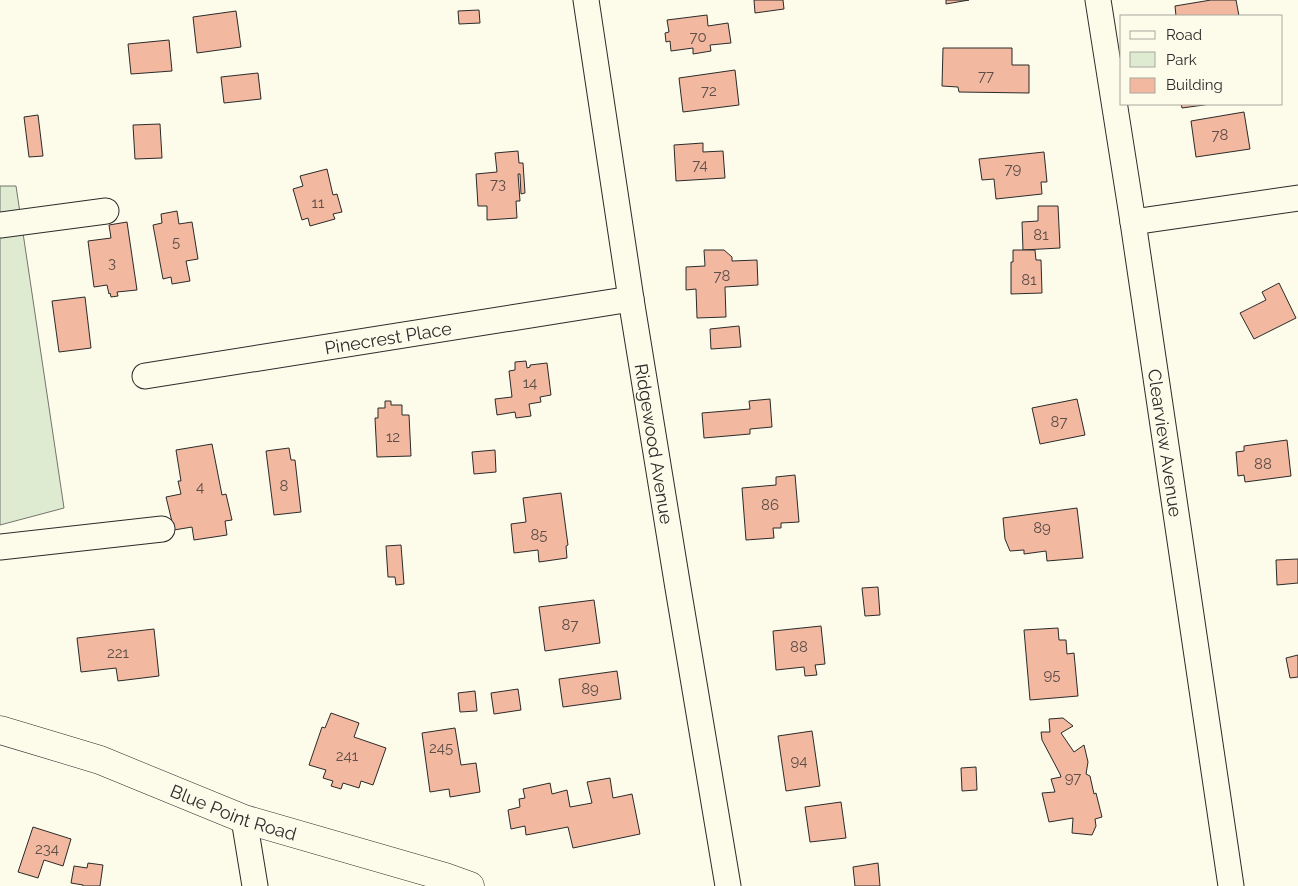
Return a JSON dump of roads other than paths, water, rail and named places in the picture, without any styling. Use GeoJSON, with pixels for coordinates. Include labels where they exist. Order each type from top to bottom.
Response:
{"type":"FeatureCollection","features":[{"type":"Feature","properties":{"kind":"street","name":"Ridgewood Avenue"},"geometry":{"type":"LineString","coordinates":[[586,0],[631,299],[728,886]]}},
{"type":"Feature","properties":{"kind":"street","name":"Clearview Avenue"},"geometry":{"type":"LineString","coordinates":[[1098,0],[1133,222],[1231,886]]}},
{"type":"Feature","properties":{"kind":"street"},"geometry":{"type":"LineString","coordinates":[[1133,222],[1298,198]]}},
{"type":"Feature","properties":{"kind":"street"},"geometry":{"type":"LineString","coordinates":[[0,225],[106,211]]}},
{"type":"Feature","properties":{"kind":"street","name":"Pinecrest Place"},"geometry":{"type":"LineString","coordinates":[[145,376],[631,299]]}},
{"type":"Feature","properties":{"kind":"street"},"geometry":{"type":"LineString","coordinates":[[0,547],[162,529]]}},
{"type":"Feature","properties":{"kind":"street","name":"Blue Point Road"},"geometry":{"type":"LineString","coordinates":[[0,730],[100,760],[244,819],[445,877],[470,886]]}},
{"type":"Feature","properties":{"kind":"street"},"geometry":{"type":"LineString","coordinates":[[244,819],[255,886]]}}]}
